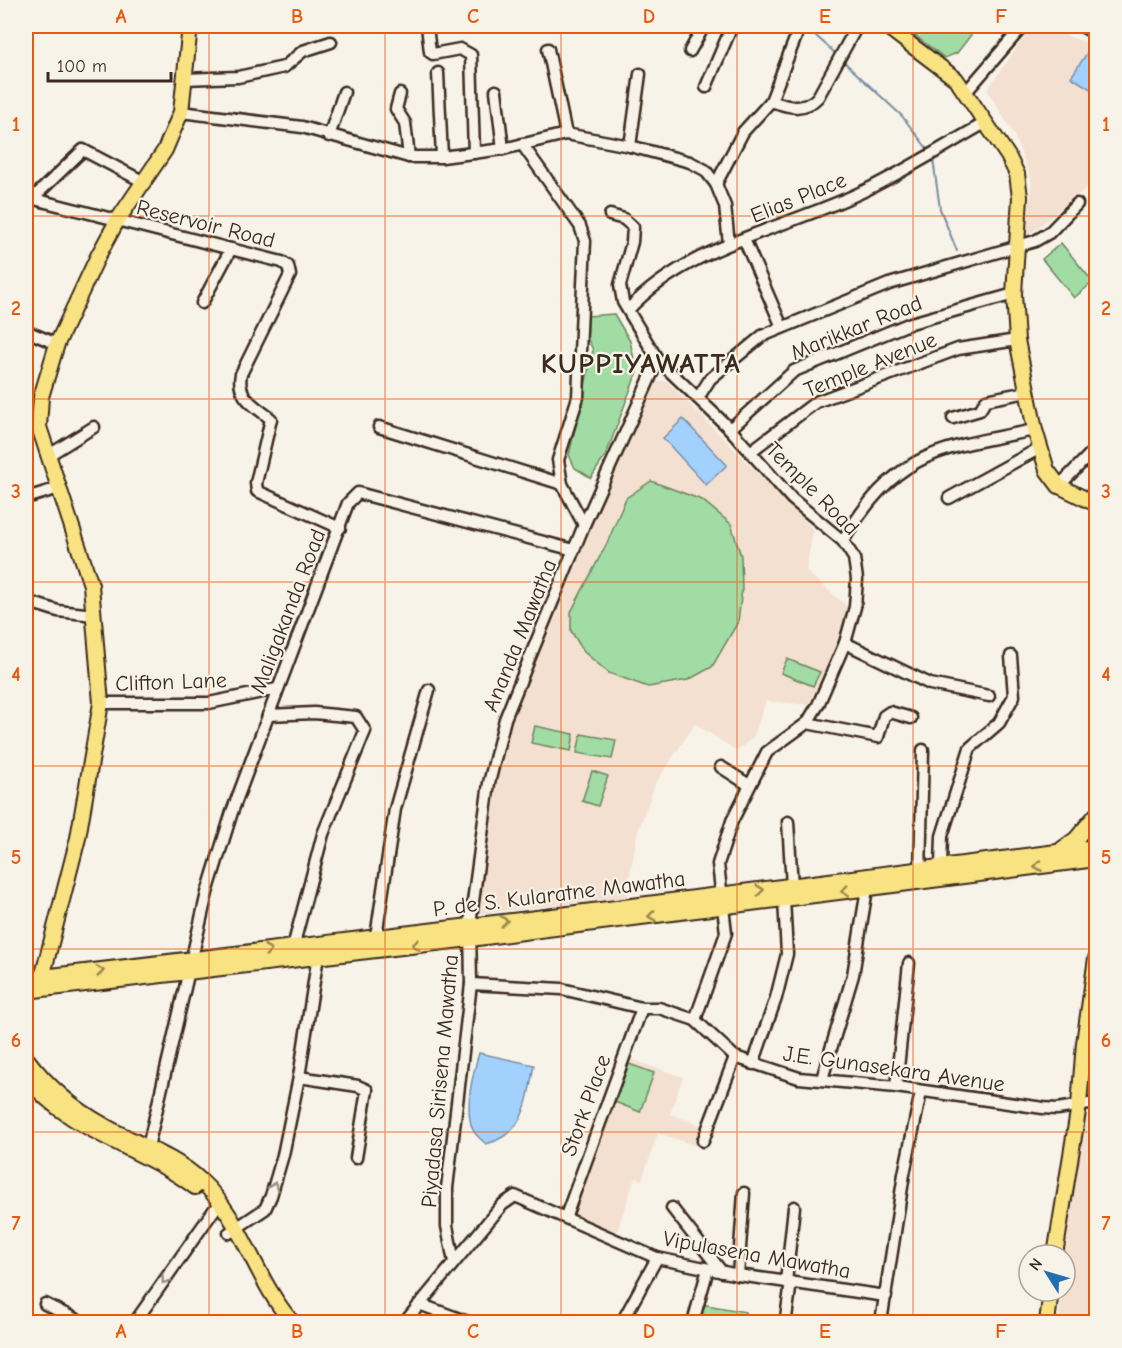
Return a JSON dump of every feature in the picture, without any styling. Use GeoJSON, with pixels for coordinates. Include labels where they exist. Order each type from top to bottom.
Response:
{"type":"FeatureCollection","features":[{"type":"Feature","properties":{"kind":"main road"},"geometry":{"type":"LineString","coordinates":[[42,978],[78,838],[101,703],[91,585],[39,427],[41,407],[57,344],[117,220],[165,150],[181,112],[190,26]]}},
{"type":"Feature","properties":{"kind":"main road"},"geometry":{"type":"LineString","coordinates":[[886,26],[956,79],[1017,174],[1020,197],[1019,246],[1014,294],[1017,340],[1035,430],[1047,470],[1059,486],[1096,504]]}},
{"type":"Feature","properties":{"kind":"main road"},"geometry":{"type":"LineString","coordinates":[[1060,850],[1086,829],[1096,815]]}},
{"type":"Feature","properties":{"kind":"main road"},"geometry":{"type":"LineString","coordinates":[[1086,829],[1094,855]]}},
{"type":"Feature","properties":{"kind":"main road","name":"P. de S. Kularatne Mawatha"},"geometry":{"type":"LineString","coordinates":[[26,991],[192,966],[293,947],[470,924],[723,901],[784,899],[867,889],[920,875],[941,865],[1060,850],[1094,855]]}},
{"type":"Feature","properties":{"kind":"main road","name":"P. de S. Kularatne Mawatha"},"geometry":{"type":"LineString","coordinates":[[26,979],[318,956],[470,939],[723,901],[792,886],[920,875],[1094,855]]}},
{"type":"Feature","properties":{"kind":"main road"},"geometry":{"type":"LineString","coordinates":[[1057,1243],[1079,1105],[1084,1043],[1095,980],[1096,958]]}},
{"type":"Feature","properties":{"kind":"main road"},"geometry":{"type":"LineString","coordinates":[[26,1058],[39,1075],[71,1104],[105,1127],[148,1147],[201,1181],[292,1323]]}},
{"type":"Feature","properties":{"kind":"main road"},"geometry":{"type":"LineString","coordinates":[[26,1076],[54,1105],[101,1136],[167,1168],[195,1186],[233,1230],[281,1323]]}},
{"type":"Feature","properties":{"kind":"main road"},"geometry":{"type":"LineString","coordinates":[[1047,1323],[1050,1303]]}},
{"type":"Feature","properties":{"kind":"street"},"geometry":{"type":"LineString","coordinates":[[427,26],[430,52],[433,54],[460,48],[471,55],[474,153]]}},
{"type":"Feature","properties":{"kind":"street"},"geometry":{"type":"LineString","coordinates":[[690,51],[704,26]]}},
{"type":"Feature","properties":{"kind":"street"},"geometry":{"type":"LineString","coordinates":[[706,87],[732,26]]}},
{"type":"Feature","properties":{"kind":"street"},"geometry":{"type":"LineString","coordinates":[[716,184],[743,132],[771,101],[799,26]]}},
{"type":"Feature","properties":{"kind":"street"},"geometry":{"type":"LineString","coordinates":[[771,101],[795,107],[810,105],[818,97],[857,26]]}},
{"type":"Feature","properties":{"kind":"street"},"geometry":{"type":"LineString","coordinates":[[966,92],[1023,26]]}},
{"type":"Feature","properties":{"kind":"street"},"geometry":{"type":"LineString","coordinates":[[1081,26],[1096,34]]}},
{"type":"Feature","properties":{"kind":"street"},"geometry":{"type":"LineString","coordinates":[[184,79],[226,78],[284,67],[303,51],[331,42]]}},
{"type":"Feature","properties":{"kind":"street"},"geometry":{"type":"LineString","coordinates":[[548,49],[566,134]]}},
{"type":"Feature","properties":{"kind":"street"},"geometry":{"type":"LineString","coordinates":[[438,73],[442,157]]}},
{"type":"Feature","properties":{"kind":"street"},"geometry":{"type":"LineString","coordinates":[[630,146],[640,74]]}},
{"type":"Feature","properties":{"kind":"street"},"geometry":{"type":"LineString","coordinates":[[496,91],[503,149]]}},
{"type":"Feature","properties":{"kind":"street"},"geometry":{"type":"LineString","coordinates":[[329,136],[344,92]]}},
{"type":"Feature","properties":{"kind":"street"},"geometry":{"type":"LineString","coordinates":[[400,94],[396,109],[405,123],[409,158]]}},
{"type":"Feature","properties":{"kind":"street"},"geometry":{"type":"LineString","coordinates":[[181,112],[302,126],[329,136],[409,158],[442,157],[503,149],[566,134],[630,146],[690,162],[705,170],[716,184],[725,206],[729,244]]}},
{"type":"Feature","properties":{"kind":"street","name":"Elias Place"},"geometry":{"type":"LineString","coordinates":[[628,310],[676,270],[729,244],[866,190],[985,123]]}},
{"type":"Feature","properties":{"kind":"street"},"geometry":{"type":"LineString","coordinates":[[522,144],[580,226],[585,241],[578,397],[558,460],[562,484],[584,525]]}},
{"type":"Feature","properties":{"kind":"street"},"geometry":{"type":"LineString","coordinates":[[29,198],[83,150],[144,182]]}},
{"type":"Feature","properties":{"kind":"street","name":"Reservoir Road"},"geometry":{"type":"LineString","coordinates":[[29,198],[282,262],[288,266],[290,275],[241,374],[239,384],[244,397],[271,418],[256,483],[257,491],[340,528]]}},
{"type":"Feature","properties":{"kind":"street"},"geometry":{"type":"LineString","coordinates":[[698,398],[710,379],[730,360],[762,336],[889,284],[1035,242],[1049,232],[1077,204]]}},
{"type":"Feature","properties":{"kind":"street","name":"Temple Road"},"geometry":{"type":"LineString","coordinates":[[610,215],[624,219],[633,227],[632,242],[620,285],[628,310],[658,360],[730,429],[792,499],[843,541],[854,558],[857,579],[855,607],[845,643],[818,705],[807,723],[767,752],[748,785],[732,821],[718,864],[726,933],[694,1020]]}},
{"type":"Feature","properties":{"kind":"street"},"geometry":{"type":"LineString","coordinates":[[744,239],[782,327]]}},
{"type":"Feature","properties":{"kind":"street"},"geometry":{"type":"LineString","coordinates":[[201,303],[231,249]]}},
{"type":"Feature","properties":{"kind":"street","name":"Marikkar Road"},"geometry":{"type":"LineString","coordinates":[[730,429],[794,371],[911,323],[1014,294]]}},
{"type":"Feature","properties":{"kind":"street"},"geometry":{"type":"LineString","coordinates":[[26,331],[57,344]]}},
{"type":"Feature","properties":{"kind":"street","name":"Temple Avenue"},"geometry":{"type":"LineString","coordinates":[[750,452],[816,402],[958,349],[1017,340]]}},
{"type":"Feature","properties":{"kind":"street","name":"Ananda Mawatha"},"geometry":{"type":"LineString","coordinates":[[470,939],[470,924],[489,783],[505,719],[584,525],[658,360]]}},
{"type":"Feature","properties":{"kind":"street"},"geometry":{"type":"LineString","coordinates":[[953,418],[980,410],[986,400],[1027,392]]}},
{"type":"Feature","properties":{"kind":"street"},"geometry":{"type":"LineString","coordinates":[[379,427],[562,484]]}},
{"type":"Feature","properties":{"kind":"street"},"geometry":{"type":"LineString","coordinates":[[49,455],[94,428]]}},
{"type":"Feature","properties":{"kind":"street"},"geometry":{"type":"LineString","coordinates":[[843,541],[860,513],[898,471],[954,446],[1035,430]]}},
{"type":"Feature","properties":{"kind":"street"},"geometry":{"type":"LineString","coordinates":[[949,498],[1040,448]]}},
{"type":"Feature","properties":{"kind":"street"},"geometry":{"type":"LineString","coordinates":[[1059,486],[1096,448]]}},
{"type":"Feature","properties":{"kind":"street"},"geometry":{"type":"LineString","coordinates":[[26,498],[59,488]]}},
{"type":"Feature","properties":{"kind":"street","name":"Maligakanda Road"},"geometry":{"type":"LineString","coordinates":[[148,1147],[192,966],[207,893],[232,812],[348,503],[358,493],[574,550]]}},
{"type":"Feature","properties":{"kind":"street"},"geometry":{"type":"LineString","coordinates":[[26,601],[58,611],[94,615]]}},
{"type":"Feature","properties":{"kind":"street"},"geometry":{"type":"LineString","coordinates":[[845,643],[930,684],[988,696]]}},
{"type":"Feature","properties":{"kind":"street"},"geometry":{"type":"LineString","coordinates":[[941,865],[942,836],[970,748],[999,723],[1014,696],[1011,656]]}},
{"type":"Feature","properties":{"kind":"street","name":"Clifton Lane"},"geometry":{"type":"LineString","coordinates":[[101,703],[209,703],[278,689]]}},
{"type":"Feature","properties":{"kind":"street"},"geometry":{"type":"LineString","coordinates":[[376,937],[395,809],[429,690]]}},
{"type":"Feature","properties":{"kind":"street"},"geometry":{"type":"LineString","coordinates":[[807,723],[878,737],[884,716],[890,712],[911,718]]}},
{"type":"Feature","properties":{"kind":"street"},"geometry":{"type":"LineString","coordinates":[[268,715],[314,713],[356,717],[365,731],[323,834],[293,947]]}},
{"type":"Feature","properties":{"kind":"street"},"geometry":{"type":"LineString","coordinates":[[920,875],[923,750]]}},
{"type":"Feature","properties":{"kind":"street"},"geometry":{"type":"LineString","coordinates":[[721,767],[748,785]]}},
{"type":"Feature","properties":{"kind":"street"},"geometry":{"type":"LineString","coordinates":[[788,822],[792,886]]}},
{"type":"Feature","properties":{"kind":"street"},"geometry":{"type":"LineString","coordinates":[[822,1079],[853,975],[867,889]]}},
{"type":"Feature","properties":{"kind":"street"},"geometry":{"type":"LineString","coordinates":[[753,1064],[776,998],[787,954],[784,899]]}},
{"type":"Feature","properties":{"kind":"street","name":"Piyadasa Sirisena Mawatha"},"geometry":{"type":"LineString","coordinates":[[454,1262],[447,1226],[447,1188],[471,984],[470,939]]}},
{"type":"Feature","properties":{"kind":"street"},"geometry":{"type":"LineString","coordinates":[[233,1230],[265,1209],[271,1196],[283,1155],[299,1077],[318,956]]}},
{"type":"Feature","properties":{"kind":"street"},"geometry":{"type":"LineString","coordinates":[[896,1087],[909,963]]}},
{"type":"Feature","properties":{"kind":"street","name":"J.E. Gunasekara Avenue"},"geometry":{"type":"LineString","coordinates":[[471,984],[562,989],[642,1008],[659,1008],[694,1020],[735,1057],[799,1078],[896,1087],[1050,1109],[1096,1103]]}},
{"type":"Feature","properties":{"kind":"street","name":"Stork Place"},"geometry":{"type":"LineString","coordinates":[[566,1216],[642,1008]]}},
{"type":"Feature","properties":{"kind":"street"},"geometry":{"type":"LineString","coordinates":[[703,1140],[735,1057]]}},
{"type":"Feature","properties":{"kind":"street"},"geometry":{"type":"LineString","coordinates":[[299,1077],[358,1086],[367,1090],[356,1158]]}},
{"type":"Feature","properties":{"kind":"street"},"geometry":{"type":"LineString","coordinates":[[881,1323],[904,1174],[921,1092]]}},
{"type":"Feature","properties":{"kind":"street"},"geometry":{"type":"LineString","coordinates":[[738,1275],[744,1193]]}},
{"type":"Feature","properties":{"kind":"street","name":"Vipulasena Mawatha"},"geometry":{"type":"LineString","coordinates":[[405,1323],[502,1205],[515,1196],[566,1216],[657,1258],[738,1275],[885,1296]]}},
{"type":"Feature","properties":{"kind":"street"},"geometry":{"type":"LineString","coordinates":[[786,1318],[794,1207]]}},
{"type":"Feature","properties":{"kind":"street"},"geometry":{"type":"LineString","coordinates":[[672,1209],[722,1272]]}},
{"type":"Feature","properties":{"kind":"street"},"geometry":{"type":"LineString","coordinates":[[135,1323],[214,1210]]}},
{"type":"Feature","properties":{"kind":"street"},"geometry":{"type":"LineString","coordinates":[[622,1323],[657,1258]]}},
{"type":"Feature","properties":{"kind":"street"},"geometry":{"type":"LineString","coordinates":[[693,1323],[708,1269]]}},
{"type":"Feature","properties":{"kind":"street"},"geometry":{"type":"LineString","coordinates":[[45,1304],[81,1323]]}},
{"type":"Feature","properties":{"kind":"street"},"geometry":{"type":"LineString","coordinates":[[419,1305],[463,1322]]}},
{"type":"Feature","properties":{"kind":"shaded area"},"geometry":{"type":"Polygon","coordinates":[[[1032,26],[1040,26],[1096,46],[1096,180],[1026,237],[1032,180],[1013,133],[987,90],[1032,26]]]}},
{"type":"Feature","properties":{"kind":"shaded area"},"geometry":{"type":"Polygon","coordinates":[[[651,381],[667,381],[813,529],[806,571],[849,608],[842,632],[830,664],[809,705],[766,701],[754,736],[737,751],[695,724],[655,784],[637,834],[626,897],[476,914],[483,843],[503,735],[540,637],[651,381]]]}},
{"type":"Feature","properties":{"kind":"shaded area"},"geometry":{"type":"Polygon","coordinates":[[[624,1057],[683,1077],[670,1114],[706,1127],[699,1147],[658,1133],[642,1180],[635,1178],[617,1231],[569,1215],[624,1057]]]}},
{"type":"Feature","properties":{"kind":"shaded area"},"geometry":{"type":"Polygon","coordinates":[[[1096,1112],[1096,1322],[1058,1322],[1060,1303],[1077,1303],[1077,1243],[1067,1243],[1081,1113],[1096,1112]]]}},
{"type":"Feature","properties":{"kind":"green space"},"geometry":{"type":"Polygon","coordinates":[[[902,26],[978,26],[957,53],[945,58],[902,26]]]}},
{"type":"Feature","properties":{"kind":"green space"},"geometry":{"type":"Polygon","coordinates":[[[1061,243],[1093,282],[1074,298],[1042,259],[1061,243]]]}},
{"type":"Feature","properties":{"kind":"green space"},"geometry":{"type":"Polygon","coordinates":[[[614,314],[630,341],[637,372],[606,455],[591,478],[575,468],[569,455],[593,350],[586,335],[587,316],[614,314]]]}},
{"type":"Feature","properties":{"kind":"green space"},"geometry":{"type":"Polygon","coordinates":[[[651,481],[702,500],[731,524],[741,556],[742,589],[738,622],[712,667],[688,680],[648,687],[609,673],[584,652],[571,631],[571,612],[608,541],[626,498],[651,481]]]}},
{"type":"Feature","properties":{"kind":"green space"},"geometry":{"type":"Polygon","coordinates":[[[787,659],[820,672],[813,686],[781,673],[787,659]]]}},
{"type":"Feature","properties":{"kind":"green space"},"geometry":{"type":"Polygon","coordinates":[[[535,726],[574,734],[571,751],[531,743],[535,726]]]}},
{"type":"Feature","properties":{"kind":"green space"},"geometry":{"type":"Polygon","coordinates":[[[581,734],[616,740],[612,759],[577,753],[581,734]]]}},
{"type":"Feature","properties":{"kind":"green space"},"geometry":{"type":"Polygon","coordinates":[[[592,771],[608,776],[598,806],[582,801],[592,771]]]}},
{"type":"Feature","properties":{"kind":"green space"},"geometry":{"type":"Polygon","coordinates":[[[629,1064],[654,1073],[640,1112],[615,1102],[629,1064]]]}},
{"type":"Feature","properties":{"kind":"green space"},"geometry":{"type":"Polygon","coordinates":[[[701,1304],[746,1312],[744,1322],[698,1322],[701,1304]]]}},
{"type":"Feature","properties":{"kind":"water"},"geometry":{"type":"Polygon","coordinates":[[[1091,47],[1096,51],[1096,83],[1092,90],[1071,77],[1091,47]]]}},
{"type":"Feature","properties":{"kind":"water"},"geometry":{"type":"Polygon","coordinates":[[[683,419],[727,465],[706,485],[663,438],[683,419]]]}},
{"type":"Feature","properties":{"kind":"water"},"geometry":{"type":"Polygon","coordinates":[[[479,1053],[534,1065],[526,1103],[517,1124],[499,1139],[486,1144],[474,1132],[469,1112],[472,1081],[479,1053]]]}},
{"type":"Feature","properties":{"kind":"waterway"},"geometry":{"type":"LineString","coordinates":[[805,26],[836,54]]}},
{"type":"Feature","properties":{"kind":"waterway"},"geometry":{"type":"LineString","coordinates":[[842,60],[902,116],[929,151]]}},
{"type":"Feature","properties":{"kind":"waterway"},"geometry":{"type":"LineString","coordinates":[[933,159],[940,209],[957,251]]}},
{"type":"Feature","properties":{"kind":"district","name":"KUPPIYAWATTA"},"geometry":{"type":"Point","coordinates":[641,363]}}]}
